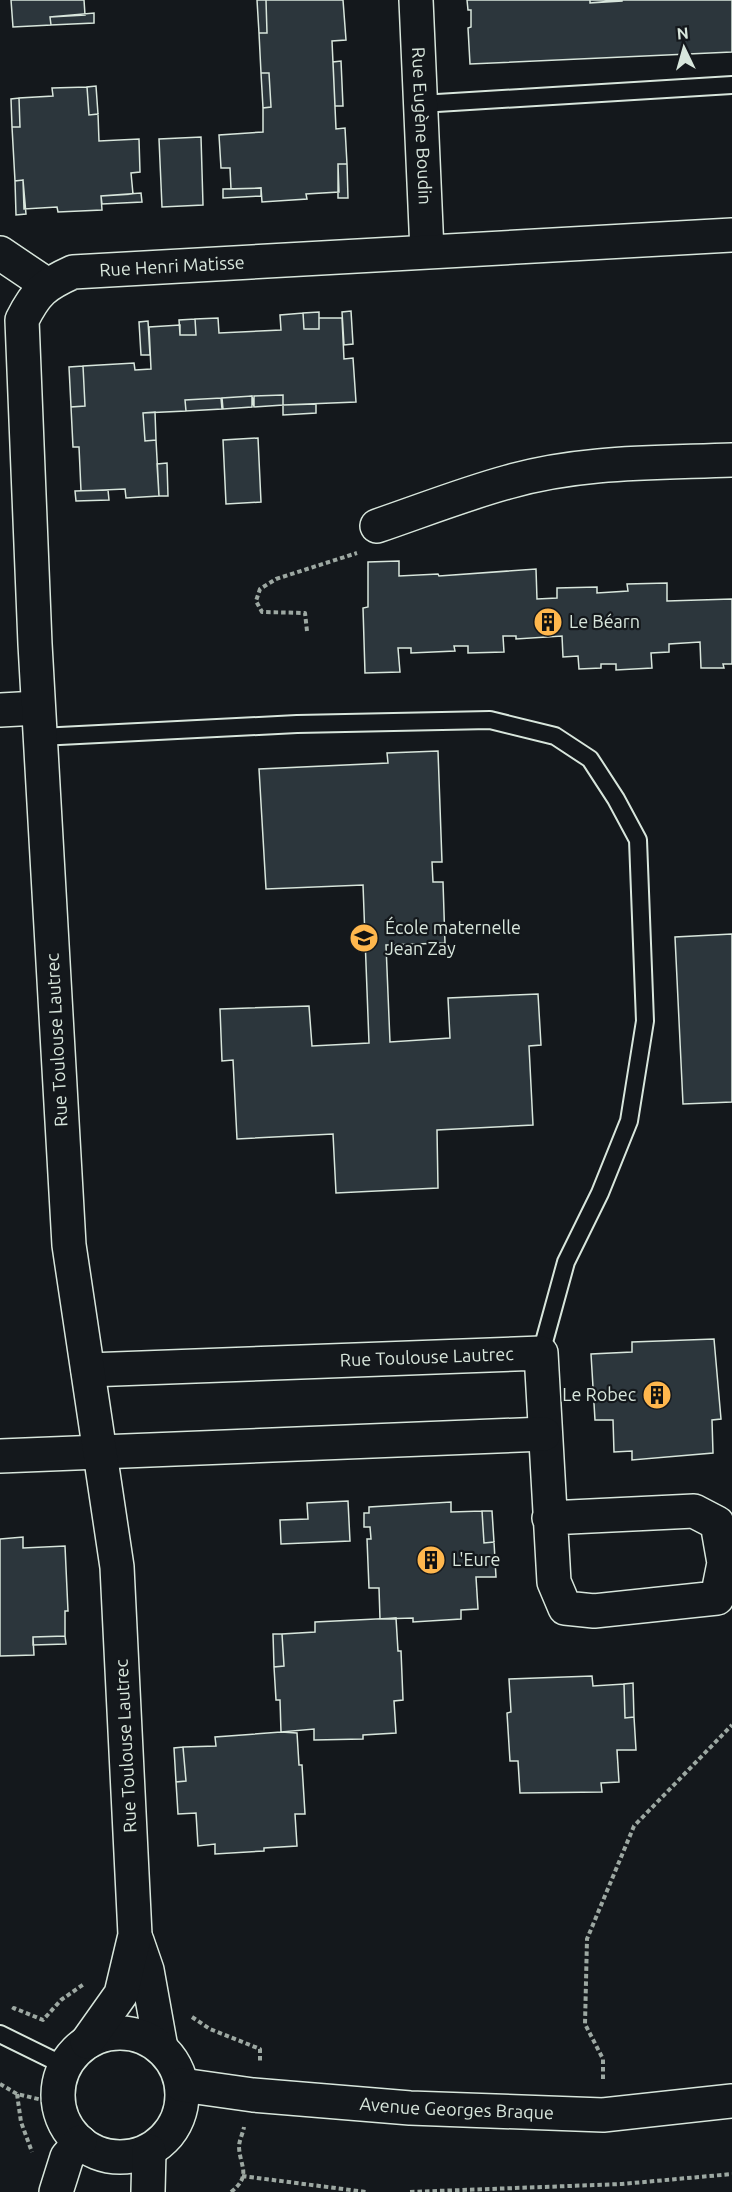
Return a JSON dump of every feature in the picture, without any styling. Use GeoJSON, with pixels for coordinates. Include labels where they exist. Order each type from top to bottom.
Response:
{"type":"FeatureCollection","features":[{"type":"Feature","properties":{"kind":"street","name":"Rue Eugène Boudin"},"geometry":{"type":"LineString","coordinates":[[416,0],[427,251]]}},
{"type":"Feature","properties":{"kind":"street","name":"Rue Henri Matisse"},"geometry":{"type":"LineString","coordinates":[[39,722],[11,347],[32,299],[46,284],[73,272],[104,269],[732,235]]}},
{"type":"Feature","properties":{"kind":"street"},"geometry":{"type":"LineString","coordinates":[[0,253],[46,284]]}},
{"type":"Feature","properties":{"kind":"street"},"geometry":{"type":"LineString","coordinates":[[377,526],[509,481],[567,470],[622,464],[732,460]]}},
{"type":"Feature","properties":{"kind":"street"},"geometry":{"type":"LineString","coordinates":[[0,710],[39,722]]}},
{"type":"Feature","properties":{"kind":"street","name":"Rue Toulouse Lautrec"},"geometry":{"type":"LineString","coordinates":[[39,722],[69,1245],[117,1567],[135,1935],[147,1970],[161,2048]]}},
{"type":"Feature","properties":{"kind":"street","name":"Rue Toulouse Lautrec"},"geometry":{"type":"LineString","coordinates":[[88,1370],[541,1353],[543,1434],[549,1518],[554,1582],[565,1608],[594,1611],[717,1598],[724,1563],[717,1523],[694,1511],[549,1518]]}},
{"type":"Feature","properties":{"kind":"street"},"geometry":{"type":"LineString","coordinates":[[0,1456],[543,1434]]}},
{"type":"Feature","properties":{"kind":"street","name":"Rue Toulouse Lautrec"},"geometry":{"type":"LineString","coordinates":[[87,2042],[121,1994],[135,1935]]}},
{"type":"Feature","properties":{"kind":"street"},"geometry":{"type":"LineString","coordinates":[[126,2033],[149,2040],[161,2048],[178,2071],[182,2085],[182,2105],[176,2123],[165,2139],[148,2151],[130,2157],[110,2157],[80,2142],[64,2123],[59,2104],[59,2084],[65,2066],[87,2042],[102,2035],[126,2033]]}},
{"type":"Feature","properties":{"kind":"street","name":"Avenue Georges Braque"},"geometry":{"type":"LineString","coordinates":[[182,2085],[253,2095],[410,2108],[603,2115],[732,2101]]}},
{"type":"Feature","properties":{"kind":"street"},"geometry":{"type":"LineString","coordinates":[[56,2192],[67,2157],[80,2142]]}},
{"type":"Feature","properties":{"kind":"street"},"geometry":{"type":"LineString","coordinates":[[148,2151],[148,2192]]}},
{"type":"Feature","properties":{"kind":"lane"},"geometry":{"type":"LineString","coordinates":[[420,104],[732,85]]}},
{"type":"Feature","properties":{"kind":"lane"},"geometry":{"type":"LineString","coordinates":[[39,722],[297,724],[490,720],[555,736],[590,759],[616,799],[638,840],[645,1021],[629,1121],[600,1193],[566,1262],[541,1353]]}},
{"type":"Feature","properties":{"kind":"lane"},"geometry":{"type":"LineString","coordinates":[[0,2034],[65,2066]]}},
{"type":"Feature","properties":{"kind":"path"},"geometry":{"type":"LineString","coordinates":[[307,631],[305,613],[262,612],[256,601],[260,589],[276,579],[380,546],[377,526]]}},
{"type":"Feature","properties":{"kind":"path"},"geometry":{"type":"LineString","coordinates":[[603,2115],[603,2059],[585,2024],[587,1939],[634,1826],[732,1725]]}},
{"type":"Feature","properties":{"kind":"path"},"geometry":{"type":"LineString","coordinates":[[0,2084],[17,2094],[39,2102],[59,2104]]}},
{"type":"Feature","properties":{"kind":"path"},"geometry":{"type":"LineString","coordinates":[[17,2094],[21,2122],[34,2155]]}},
{"type":"Feature","properties":{"kind":"path"},"geometry":{"type":"LineString","coordinates":[[410,2192],[622,2184],[732,2174]]}},
{"type":"Feature","properties":{"kind":"path"},"geometry":{"type":"LineString","coordinates":[[242,2176],[366,2192]]}},
{"type":"Feature","properties":{"kind":"building"},"geometry":{"type":"Polygon","coordinates":[[[11,0],[84,0],[85,15],[50,17],[51,25],[13,27],[11,0]]]}},
{"type":"Feature","properties":{"kind":"building"},"geometry":{"type":"Polygon","coordinates":[[[257,0],[266,0],[267,33],[259,33],[257,0]]]}},
{"type":"Feature","properties":{"kind":"building"},"geometry":{"type":"Polygon","coordinates":[[[266,0],[343,0],[346,40],[332,41],[336,129],[345,128],[347,164],[338,164],[339,192],[306,194],[307,199],[262,202],[261,188],[231,189],[230,168],[221,168],[219,135],[263,132],[263,108],[271,107],[269,73],[261,73],[259,33],[267,33],[266,0]]]}},
{"type":"Feature","properties":{"kind":"building"},"geometry":{"type":"Polygon","coordinates":[[[467,0],[590,0],[590,3],[622,0],[732,0],[732,52],[470,64],[468,28],[471,27],[471,10],[468,10],[467,0]]]}},
{"type":"Feature","properties":{"kind":"building"},"geometry":{"type":"Polygon","coordinates":[[[590,0],[622,0],[622,1],[590,3],[590,0]]]}},
{"type":"Feature","properties":{"kind":"building"},"geometry":{"type":"Polygon","coordinates":[[[94,13],[94,23],[51,25],[50,17],[94,13]]]}},
{"type":"Feature","properties":{"kind":"building"},"geometry":{"type":"Polygon","coordinates":[[[341,61],[343,106],[335,106],[333,62],[341,61]]]}},
{"type":"Feature","properties":{"kind":"building"},"geometry":{"type":"Polygon","coordinates":[[[261,73],[269,73],[271,107],[263,108],[261,73]]]}},
{"type":"Feature","properties":{"kind":"building"},"geometry":{"type":"Polygon","coordinates":[[[96,86],[98,114],[89,115],[87,87],[96,86]]]}},
{"type":"Feature","properties":{"kind":"building"},"geometry":{"type":"Polygon","coordinates":[[[87,87],[89,115],[98,114],[99,141],[139,139],[140,172],[131,173],[133,194],[101,196],[102,210],[58,212],[57,207],[24,209],[23,180],[15,181],[12,127],[20,127],[19,98],[53,96],[52,88],[87,87]]]}},
{"type":"Feature","properties":{"kind":"building"},"geometry":{"type":"Polygon","coordinates":[[[19,98],[20,127],[12,127],[11,99],[19,98]]]}},
{"type":"Feature","properties":{"kind":"building"},"geometry":{"type":"Polygon","coordinates":[[[201,137],[203,205],[162,207],[159,139],[201,137]]]}},
{"type":"Feature","properties":{"kind":"building"},"geometry":{"type":"Polygon","coordinates":[[[338,164],[347,164],[348,198],[338,198],[338,164]]]}},
{"type":"Feature","properties":{"kind":"building"},"geometry":{"type":"Polygon","coordinates":[[[23,180],[26,214],[16,215],[15,181],[23,180]]]}},
{"type":"Feature","properties":{"kind":"building"},"geometry":{"type":"Polygon","coordinates":[[[261,188],[261,196],[223,198],[223,189],[261,188]]]}},
{"type":"Feature","properties":{"kind":"building"},"geometry":{"type":"Polygon","coordinates":[[[141,193],[142,202],[102,204],[101,196],[141,193]]]}},
{"type":"Feature","properties":{"kind":"building"},"geometry":{"type":"Polygon","coordinates":[[[351,311],[353,344],[344,345],[342,312],[351,311]]]}},
{"type":"Feature","properties":{"kind":"building"},"geometry":{"type":"Polygon","coordinates":[[[319,312],[319,329],[304,329],[303,313],[319,312]]]}},
{"type":"Feature","properties":{"kind":"building"},"geometry":{"type":"Polygon","coordinates":[[[303,313],[304,329],[319,329],[319,318],[342,318],[344,359],[353,358],[356,402],[283,405],[283,395],[254,396],[254,407],[252,396],[222,398],[223,409],[221,398],[185,400],[186,411],[143,413],[145,441],[156,440],[159,496],[126,498],[125,489],[81,491],[79,447],[73,447],[71,407],[85,406],[83,366],[134,363],[135,370],[151,369],[149,327],[180,325],[180,335],[196,335],[195,319],[218,318],[219,333],[281,330],[280,315],[303,313]]]}},
{"type":"Feature","properties":{"kind":"building"},"geometry":{"type":"Polygon","coordinates":[[[195,319],[196,335],[180,335],[179,320],[195,319]]]}},
{"type":"Feature","properties":{"kind":"building"},"geometry":{"type":"Polygon","coordinates":[[[148,321],[150,355],[141,355],[139,322],[148,321]]]}},
{"type":"Feature","properties":{"kind":"building"},"geometry":{"type":"Polygon","coordinates":[[[83,366],[85,406],[71,407],[69,367],[83,366]]]}},
{"type":"Feature","properties":{"kind":"building"},"geometry":{"type":"Polygon","coordinates":[[[283,395],[283,405],[254,407],[254,396],[283,395]]]}},
{"type":"Feature","properties":{"kind":"building"},"geometry":{"type":"Polygon","coordinates":[[[252,396],[252,407],[223,409],[222,398],[252,396]]]}},
{"type":"Feature","properties":{"kind":"building"},"geometry":{"type":"Polygon","coordinates":[[[221,398],[222,409],[186,411],[185,400],[221,398]]]}},
{"type":"Feature","properties":{"kind":"building"},"geometry":{"type":"Polygon","coordinates":[[[316,404],[316,413],[283,415],[283,405],[316,404]]]}},
{"type":"Feature","properties":{"kind":"building"},"geometry":{"type":"Polygon","coordinates":[[[155,412],[156,440],[145,441],[143,413],[155,412]]]}},
{"type":"Feature","properties":{"kind":"building"},"geometry":{"type":"Polygon","coordinates":[[[258,438],[261,502],[226,504],[223,440],[258,438]]]}},
{"type":"Feature","properties":{"kind":"building"},"geometry":{"type":"Polygon","coordinates":[[[167,463],[168,496],[159,496],[157,464],[167,463]]]}},
{"type":"Feature","properties":{"kind":"building"},"geometry":{"type":"Polygon","coordinates":[[[108,490],[109,500],[76,501],[75,491],[108,490]]]}},
{"type":"Feature","properties":{"kind":"building","name":"Le Béarn"},"geometry":{"type":"Polygon","coordinates":[[[399,561],[399,576],[438,574],[439,576],[536,569],[537,599],[557,598],[557,588],[597,587],[597,593],[628,591],[627,584],[667,583],[667,601],[732,599],[732,664],[723,664],[724,668],[701,668],[700,642],[669,644],[669,652],[651,653],[652,668],[616,670],[616,664],[601,664],[601,668],[579,669],[578,656],[563,657],[562,636],[516,639],[516,636],[503,636],[504,652],[468,653],[468,646],[454,646],[455,651],[411,653],[411,648],[398,648],[400,672],[365,673],[363,608],[368,607],[368,562],[399,561]]]}},
{"type":"Feature","properties":{"kind":"building"},"geometry":{"type":"Polygon","coordinates":[[[438,751],[442,862],[432,862],[433,882],[443,882],[445,943],[386,945],[390,1042],[450,1038],[448,998],[538,994],[541,1045],[529,1046],[533,1125],[437,1130],[438,1188],[336,1193],[333,1134],[237,1139],[233,1060],[222,1061],[220,1009],[309,1006],[312,1046],[369,1043],[363,885],[266,889],[259,769],[388,763],[387,753],[438,751]]]}},
{"type":"Feature","properties":{"kind":"building"},"geometry":{"type":"Polygon","coordinates":[[[732,934],[732,1102],[683,1104],[675,937],[732,934]]]}},
{"type":"Feature","properties":{"kind":"building","name":"Le Robec"},"geometry":{"type":"Polygon","coordinates":[[[714,1339],[721,1419],[712,1420],[713,1453],[632,1460],[632,1451],[614,1452],[613,1420],[595,1420],[591,1354],[632,1352],[632,1342],[714,1339]]]}},
{"type":"Feature","properties":{"kind":"building"},"geometry":{"type":"Polygon","coordinates":[[[348,1501],[350,1541],[281,1544],[280,1520],[308,1519],[307,1503],[348,1501]]]}},
{"type":"Feature","properties":{"kind":"building","name":"L'Eure"},"geometry":{"type":"Polygon","coordinates":[[[451,1502],[451,1512],[482,1511],[484,1543],[494,1542],[496,1577],[476,1577],[478,1609],[461,1610],[461,1619],[413,1622],[413,1618],[380,1619],[379,1588],[369,1588],[367,1539],[371,1539],[370,1527],[364,1527],[364,1513],[369,1513],[369,1507],[451,1502]]]}},
{"type":"Feature","properties":{"kind":"building"},"geometry":{"type":"Polygon","coordinates":[[[482,1511],[492,1511],[494,1542],[484,1543],[482,1511]]]}},
{"type":"Feature","properties":{"kind":"building"},"geometry":{"type":"Polygon","coordinates":[[[23,1537],[23,1548],[65,1546],[68,1611],[65,1611],[65,1636],[33,1637],[34,1655],[0,1656],[0,1539],[23,1537]]]}},
{"type":"Feature","properties":{"kind":"building"},"geometry":{"type":"Polygon","coordinates":[[[396,1618],[398,1651],[401,1651],[403,1700],[394,1701],[396,1733],[363,1735],[363,1739],[314,1740],[314,1729],[281,1732],[280,1700],[276,1700],[274,1667],[284,1666],[282,1634],[315,1632],[315,1622],[396,1618]]]}},
{"type":"Feature","properties":{"kind":"building"},"geometry":{"type":"Polygon","coordinates":[[[273,1634],[282,1634],[284,1666],[274,1667],[273,1634]]]}},
{"type":"Feature","properties":{"kind":"building"},"geometry":{"type":"Polygon","coordinates":[[[65,1636],[66,1644],[33,1645],[33,1637],[65,1636]]]}},
{"type":"Feature","properties":{"kind":"building"},"geometry":{"type":"Polygon","coordinates":[[[592,1676],[593,1686],[624,1684],[625,1718],[634,1717],[636,1750],[617,1750],[619,1782],[601,1783],[602,1792],[520,1793],[518,1761],[510,1761],[507,1713],[511,1712],[509,1679],[592,1676]]]}},
{"type":"Feature","properties":{"kind":"building"},"geometry":{"type":"Polygon","coordinates":[[[633,1683],[634,1717],[625,1718],[624,1684],[633,1683]]]}},
{"type":"Feature","properties":{"kind":"building"},"geometry":{"type":"Polygon","coordinates":[[[297,1733],[299,1765],[302,1765],[305,1814],[295,1814],[297,1846],[215,1854],[215,1844],[198,1846],[196,1813],[178,1814],[176,1782],[186,1781],[183,1747],[216,1746],[215,1737],[297,1733]]]}},
{"type":"Feature","properties":{"kind":"building"},"geometry":{"type":"Polygon","coordinates":[[[183,1747],[186,1781],[176,1782],[174,1748],[183,1747]]]}},
{"type":"Feature","properties":{"kind":"place","name":"Le Béarn"},"geometry":{"type":"Point","coordinates":[548,622]}},
{"type":"Feature","properties":{"kind":"place","name":"École maternelle Jean Zay"},"geometry":{"type":"Point","coordinates":[364,938]}},
{"type":"Feature","properties":{"kind":"place","name":"Le Robec"},"geometry":{"type":"Point","coordinates":[657,1395]}},
{"type":"Feature","properties":{"kind":"place","name":"L'Eure"},"geometry":{"type":"Point","coordinates":[431,1560]}}]}
